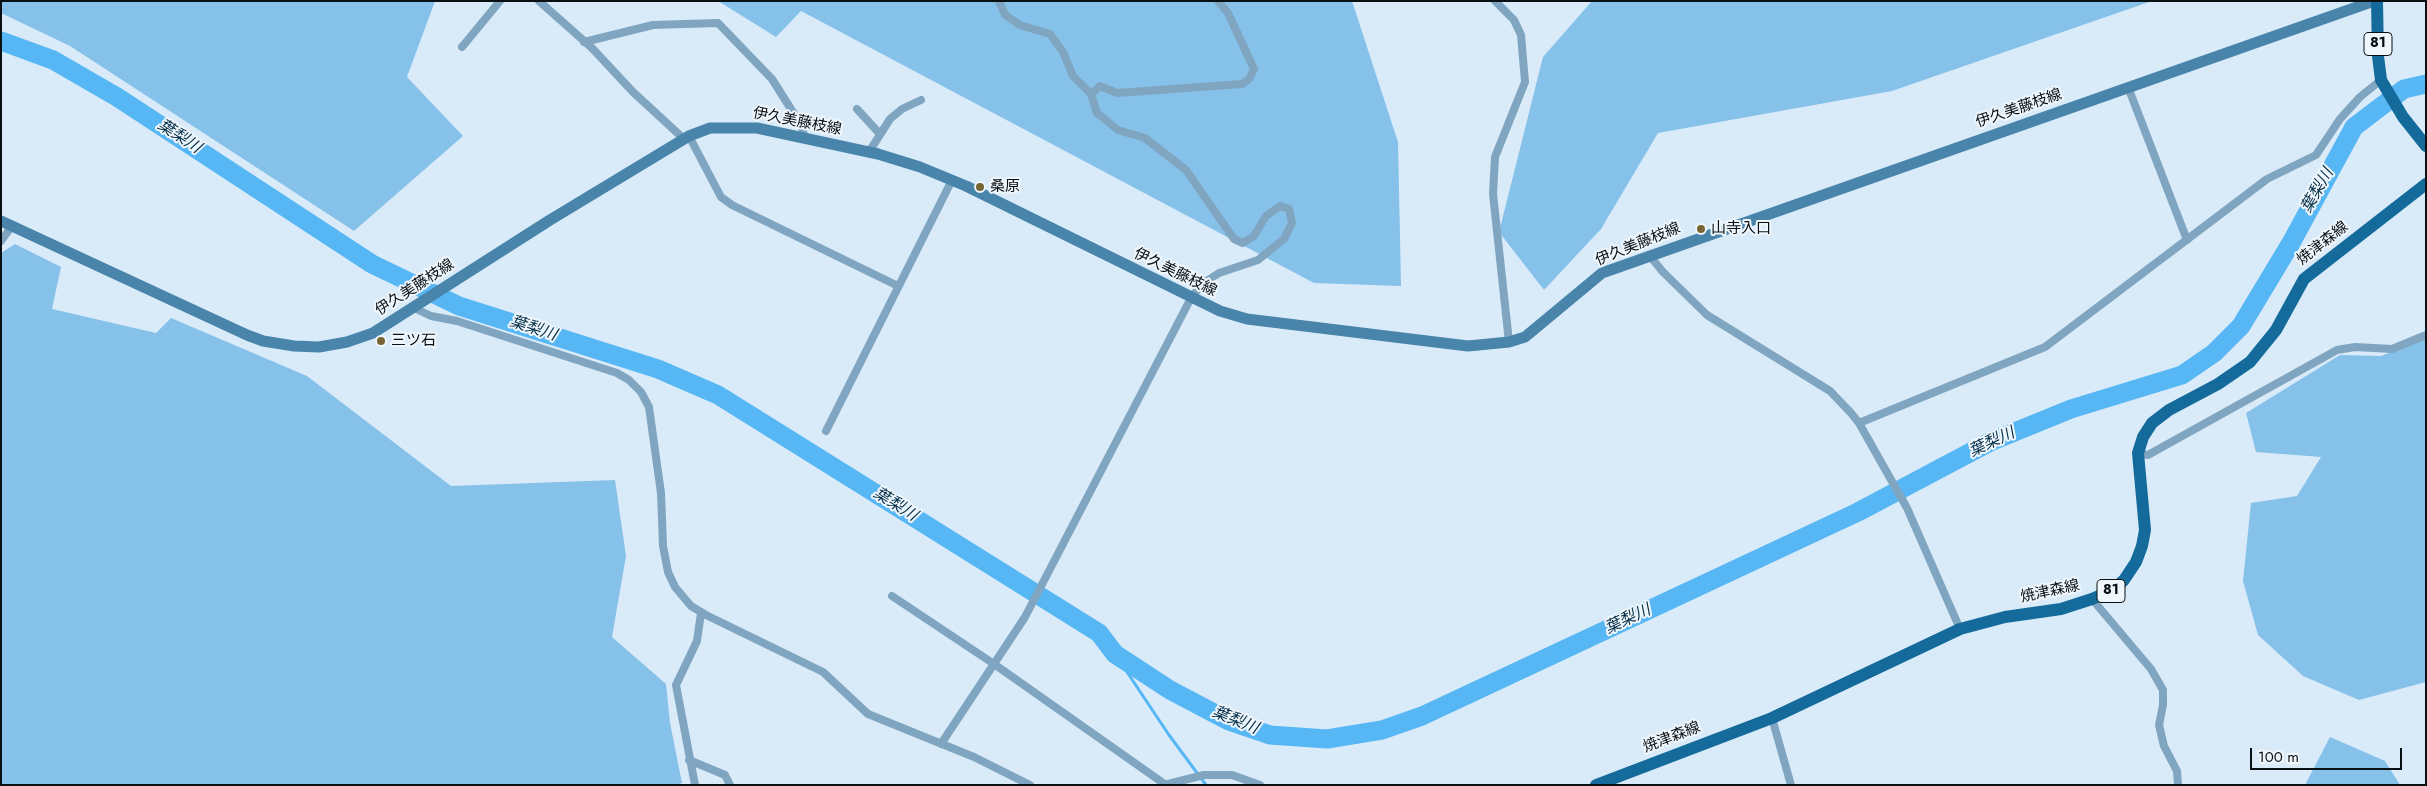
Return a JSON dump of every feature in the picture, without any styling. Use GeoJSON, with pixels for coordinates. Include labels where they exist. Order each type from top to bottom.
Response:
{"type":"FeatureCollection","features":[{"type":"Feature","properties":{"kind":"main road","name":"伊久美藤枝線"},"geometry":{"type":"LineString","coordinates":[[1,221],[263,341],[320,347],[347,342],[373,333],[460,277],[687,138],[710,128],[757,128],[869,152],[920,166],[1220,312],[1247,319],[1468,346],[1509,342],[1525,337],[1541,326],[1602,273],[1649,255],[2376,1]]}},
{"type":"Feature","properties":{"kind":"main road","name":"81"},"geometry":{"type":"LineString","coordinates":[[2376,1],[2378,56],[2382,83],[2403,117],[2426,146]]}},
{"type":"Feature","properties":{"kind":"main road","name":"焼津森線"},"geometry":{"type":"LineString","coordinates":[[1596,785],[1772,718],[1960,629],[2005,617],[2061,609],[2113,590],[2124,580],[2136,562],[2142,546],[2145,530],[2138,453],[2142,437],[2152,423],[2169,410],[2218,384],[2250,362],[2276,330],[2304,279],[2426,184]]}},
{"type":"Feature","properties":{"kind":"street"},"geometry":{"type":"LineString","coordinates":[[462,47],[500,1]]}},
{"type":"Feature","properties":{"kind":"street"},"geometry":{"type":"LineString","coordinates":[[539,1],[584,42],[633,92],[687,138],[721,197],[732,205],[898,286]]}},
{"type":"Feature","properties":{"kind":"street"},"geometry":{"type":"LineString","coordinates":[[941,744],[1025,617],[1191,298],[1202,284],[1219,272],[1258,260],[1284,239],[1292,223],[1289,209],[1280,206],[1266,216],[1254,236],[1243,243],[1234,240],[1186,170],[1145,138],[1118,130],[1097,113],[1091,94],[1072,76],[1063,52],[1050,34],[1020,26],[1004,15],[999,1]]}},
{"type":"Feature","properties":{"kind":"street"},"geometry":{"type":"LineString","coordinates":[[1091,94],[1100,86],[1117,93],[1242,84],[1249,79],[1254,69],[1228,13],[1218,1]]}},
{"type":"Feature","properties":{"kind":"street"},"geometry":{"type":"LineString","coordinates":[[1495,1],[1514,20],[1521,35],[1525,82],[1495,157],[1493,194],[1509,342]]}},
{"type":"Feature","properties":{"kind":"street"},"geometry":{"type":"LineString","coordinates":[[584,42],[653,25],[718,23],[772,78],[801,125],[805,138]]}},
{"type":"Feature","properties":{"kind":"street"},"geometry":{"type":"LineString","coordinates":[[1859,422],[2046,347],[2267,179],[2316,155],[2340,119],[2360,97],[2382,83]]}},
{"type":"Feature","properties":{"kind":"street"},"geometry":{"type":"LineString","coordinates":[[2128,87],[2187,240]]}},
{"type":"Feature","properties":{"kind":"street"},"geometry":{"type":"LineString","coordinates":[[869,152],[879,133],[890,119],[902,108],[922,100]]}},
{"type":"Feature","properties":{"kind":"street"},"geometry":{"type":"LineString","coordinates":[[857,110],[879,133]]}},
{"type":"Feature","properties":{"kind":"street"},"geometry":{"type":"LineString","coordinates":[[826,432],[952,180]]}},
{"type":"Feature","properties":{"kind":"street"},"geometry":{"type":"LineString","coordinates":[[1,241],[12,226]]}},
{"type":"Feature","properties":{"kind":"street"},"geometry":{"type":"LineString","coordinates":[[1649,255],[1663,272],[1707,315],[1830,391],[1859,422],[1907,508],[1960,629]]}},
{"type":"Feature","properties":{"kind":"street"},"geometry":{"type":"LineString","coordinates":[[416,305],[431,316],[457,321],[617,373],[641,392],[649,407],[661,493],[663,546],[668,572],[682,596],[702,612],[823,672],[868,714],[974,757],[1030,785]]}},
{"type":"Feature","properties":{"kind":"street"},"geometry":{"type":"LineString","coordinates":[[2138,453],[2148,455],[2337,350],[2355,347],[2392,349],[2426,335]]}},
{"type":"Feature","properties":{"kind":"street"},"geometry":{"type":"LineString","coordinates":[[892,596],[994,664],[1165,785],[1204,775],[1232,775],[1260,785]]}},
{"type":"Feature","properties":{"kind":"street"},"geometry":{"type":"LineString","coordinates":[[2092,599],[2151,669],[2163,690],[2163,705],[2159,725],[2164,746],[2177,771],[2178,785]]}},
{"type":"Feature","properties":{"kind":"street"},"geometry":{"type":"LineString","coordinates":[[695,785],[676,686],[697,641],[702,612]]}},
{"type":"Feature","properties":{"kind":"street"},"geometry":{"type":"LineString","coordinates":[[1772,718],[1791,785]]}},
{"type":"Feature","properties":{"kind":"street"},"geometry":{"type":"LineString","coordinates":[[689,760],[725,775],[730,785]]}},
{"type":"Feature","properties":{"kind":"shaded area"},"geometry":{"type":"Polygon","coordinates":[[[1,1],[435,1],[407,77],[463,136],[354,231],[70,46],[1,13],[1,1]]]}},
{"type":"Feature","properties":{"kind":"shaded area"},"geometry":{"type":"Polygon","coordinates":[[[718,1],[1352,1],[1398,142],[1401,286],[1314,283],[801,11],[776,37],[718,1]]]}},
{"type":"Feature","properties":{"kind":"shaded area"},"geometry":{"type":"Polygon","coordinates":[[[1592,1],[2152,1],[1892,91],[1658,133],[1601,229],[1544,290],[1499,232],[1543,57],[1592,1]]]}},
{"type":"Feature","properties":{"kind":"shaded area"},"geometry":{"type":"Polygon","coordinates":[[[15,244],[61,267],[52,309],[156,333],[171,318],[307,376],[451,486],[615,480],[626,556],[612,637],[666,684],[670,723],[682,783],[676,785],[1,785],[1,253],[15,244]]]}},
{"type":"Feature","properties":{"kind":"shaded area"},"geometry":{"type":"Polygon","coordinates":[[[2426,338],[2426,682],[2359,700],[2303,676],[2258,635],[2243,581],[2251,503],[2297,496],[2321,457],[2256,452],[2246,413],[2340,355],[2381,356],[2426,338]]]}},
{"type":"Feature","properties":{"kind":"shaded area"},"geometry":{"type":"Polygon","coordinates":[[[2330,737],[2385,761],[2400,785],[2305,785],[2330,737]]]}},
{"type":"Feature","properties":{"kind":"waterway","name":"葉梨川"},"geometry":{"type":"LineString","coordinates":[[1,41],[53,60],[117,97],[372,264],[459,306],[658,369],[718,395],[1099,633],[1115,654],[1170,690],[1229,721],[1270,735],[1327,739],[1382,730],[1422,716],[1858,512],[1990,442],[2071,409],[2182,375],[2214,353],[2241,326],[2291,243],[2354,127],[2404,89],[2426,84]]}},
{"type":"Feature","properties":{"kind":"waterway"},"geometry":{"type":"LineString","coordinates":[[1115,654],[1169,735],[1206,785]]}},
{"type":"Feature","properties":{"kind":"place","name":"桑原"},"geometry":{"type":"Point","coordinates":[980,187]}},
{"type":"Feature","properties":{"kind":"place","name":"山寺入口"},"geometry":{"type":"Point","coordinates":[1701,229]}},
{"type":"Feature","properties":{"kind":"place","name":"三ツ石"},"geometry":{"type":"Point","coordinates":[381,341]}}]}
